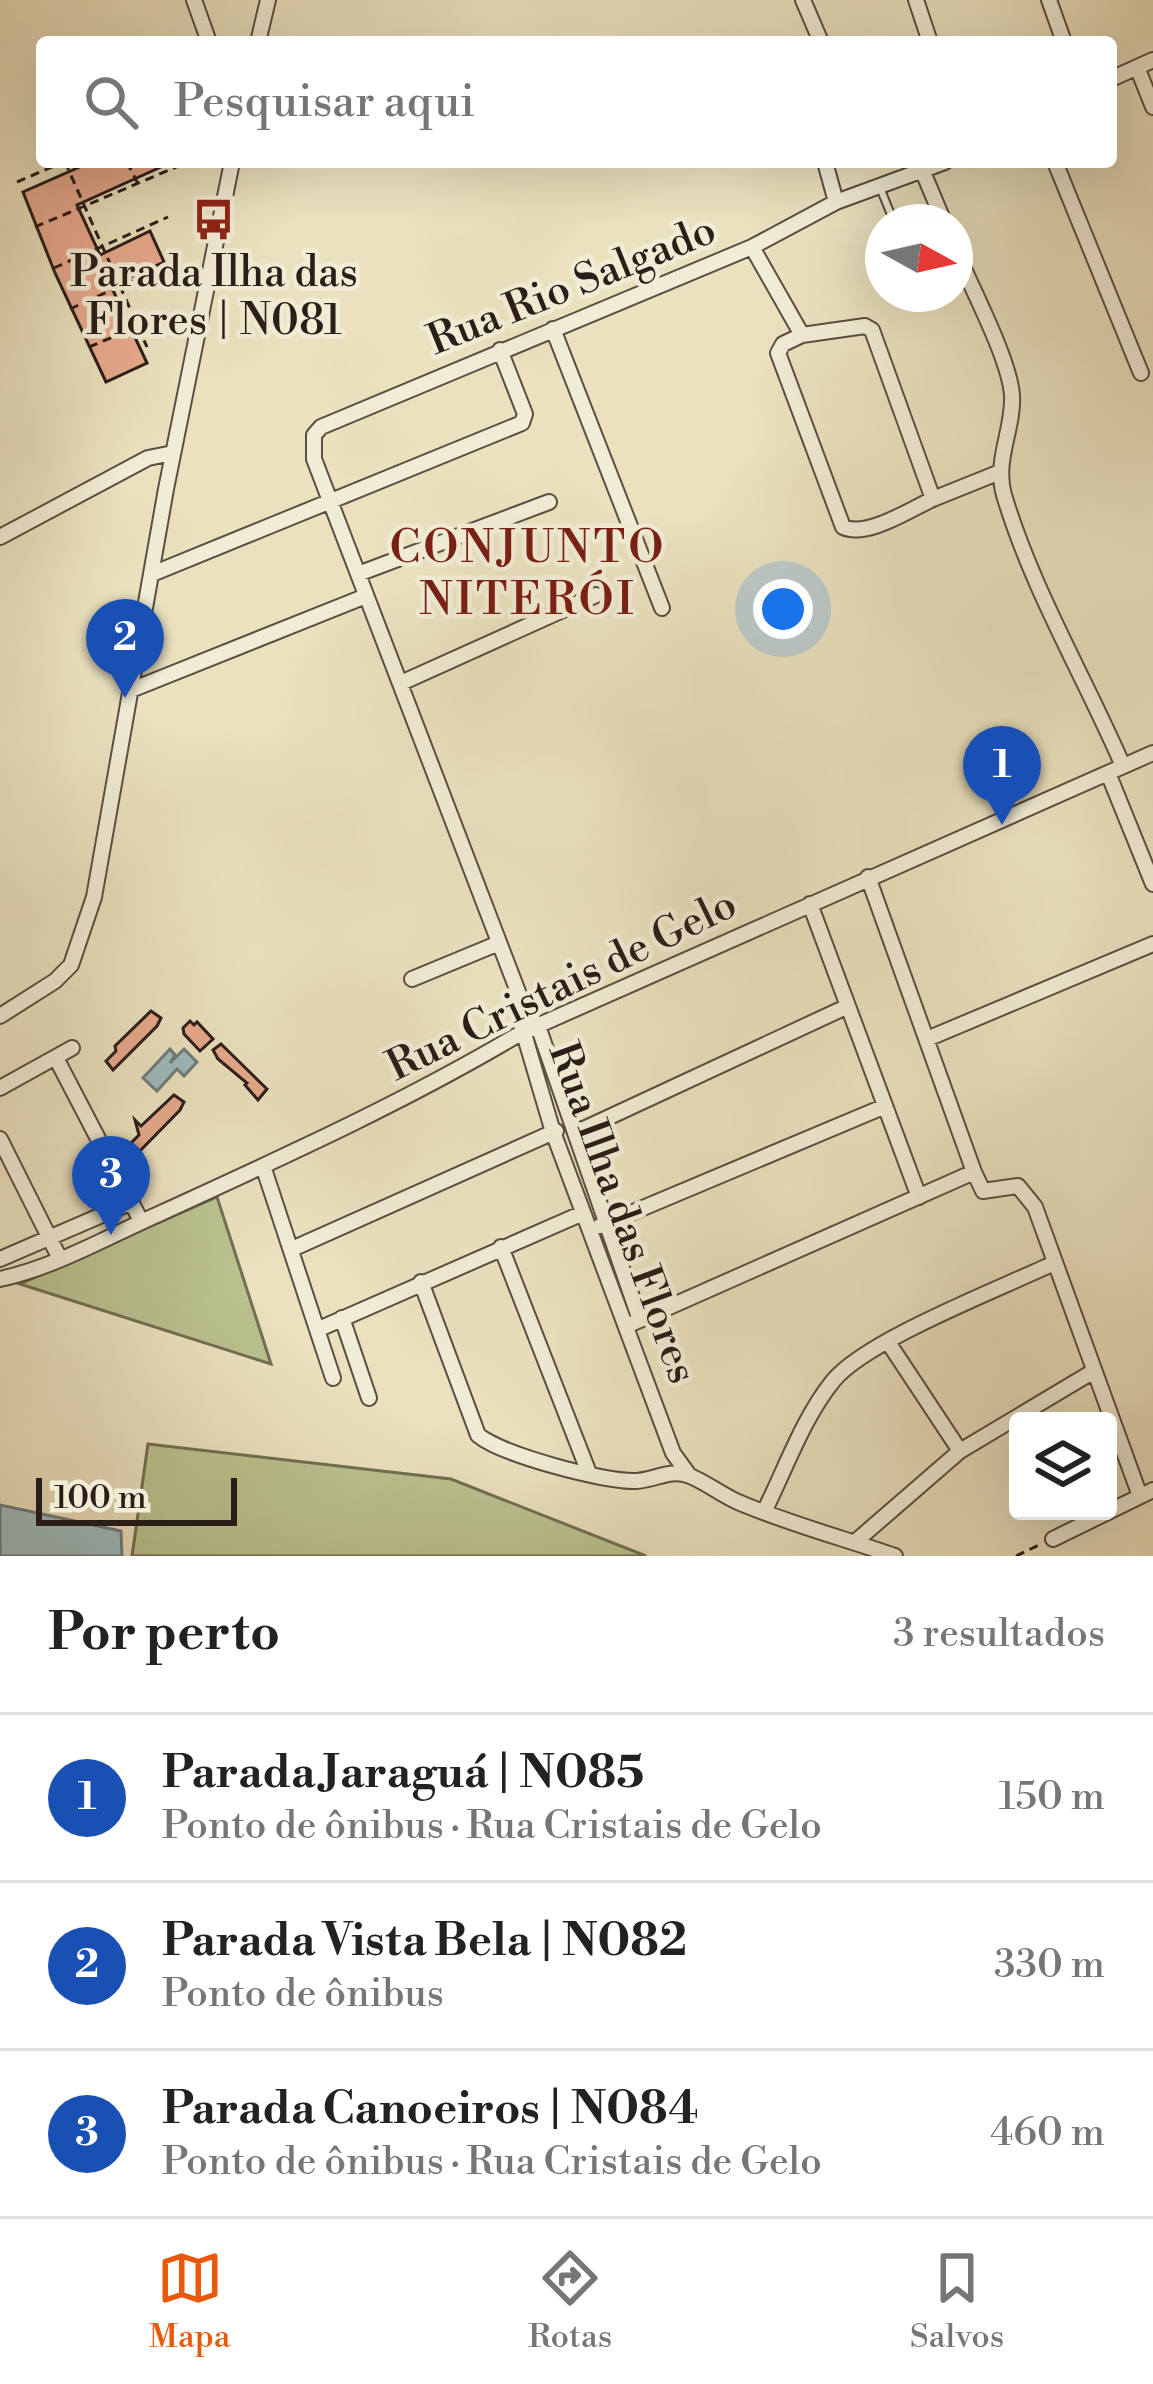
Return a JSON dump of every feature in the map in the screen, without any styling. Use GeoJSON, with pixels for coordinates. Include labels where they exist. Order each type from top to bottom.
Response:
{"type":"FeatureCollection","features":[{"type":"Feature","properties":{"kind":"street"},"geometry":{"type":"LineString","coordinates":[[194,0],[207,36]]}},
{"type":"Feature","properties":{"kind":"street"},"geometry":{"type":"LineString","coordinates":[[260,36],[268,0]]}},
{"type":"Feature","properties":{"kind":"street"},"geometry":{"type":"LineString","coordinates":[[803,0],[818,36]]}},
{"type":"Feature","properties":{"kind":"street"},"geometry":{"type":"LineString","coordinates":[[916,0],[928,36]]}},
{"type":"Feature","properties":{"kind":"street"},"geometry":{"type":"LineString","coordinates":[[1048,0],[1062,36]]}},
{"type":"Feature","properties":{"kind":"street"},"geometry":{"type":"LineString","coordinates":[[1117,76],[1153,60]]}},
{"type":"Feature","properties":{"kind":"street"},"geometry":{"type":"LineString","coordinates":[[1137,67],[1153,106]]}},
{"type":"Feature","properties":{"kind":"street"},"geometry":{"type":"LineString","coordinates":[[0,1016],[55,981],[71,965],[98,880],[173,453],[231,168]]}},
{"type":"Feature","properties":{"kind":"street"},"geometry":{"type":"LineString","coordinates":[[827,168],[836,202]]}},
{"type":"Feature","properties":{"kind":"street","name":"Rua Rio Salgado"},"geometry":{"type":"LineString","coordinates":[[331,503],[314,460],[314,435],[322,427],[752,247],[836,202],[932,168]]}},
{"type":"Feature","properties":{"kind":"street"},"geometry":{"type":"LineString","coordinates":[[1057,168],[1141,373]]}},
{"type":"Feature","properties":{"kind":"street"},"geometry":{"type":"LineString","coordinates":[[923,172],[936,204]]}},
{"type":"Feature","properties":{"kind":"street"},"geometry":{"type":"LineString","coordinates":[[752,247],[802,335]]}},
{"type":"Feature","properties":{"kind":"street"},"geometry":{"type":"LineString","coordinates":[[973,292],[1009,379],[1012,404],[1000,472],[1003,492],[1116,770],[1153,884]]}},
{"type":"Feature","properties":{"kind":"street"},"geometry":{"type":"LineString","coordinates":[[933,499],[872,330],[865,326],[802,335],[783,344],[778,353],[843,527],[849,531],[862,530],[1000,472]]}},
{"type":"Feature","properties":{"kind":"street"},"geometry":{"type":"LineString","coordinates":[[554,329],[662,608]]}},
{"type":"Feature","properties":{"kind":"street"},"geometry":{"type":"LineString","coordinates":[[152,574],[522,423],[525,414],[500,350]]}},
{"type":"Feature","properties":{"kind":"street"},"geometry":{"type":"LineString","coordinates":[[0,537],[148,458],[173,453]]}},
{"type":"Feature","properties":{"kind":"street"},"geometry":{"type":"LineString","coordinates":[[358,574],[549,502]]}},
{"type":"Feature","properties":{"kind":"street"},"geometry":{"type":"LineString","coordinates":[[331,503],[525,1010]]}},
{"type":"Feature","properties":{"kind":"street"},"geometry":{"type":"LineString","coordinates":[[401,683],[596,595]]}},
{"type":"Feature","properties":{"kind":"street"},"geometry":{"type":"LineString","coordinates":[[131,690],[366,596]]}},
{"type":"Feature","properties":{"kind":"street","name":"Rua Cristais de Gelo"},"geometry":{"type":"LineString","coordinates":[[0,1279],[60,1259],[263,1166],[441,1080],[521,1033],[1153,753]]}},
{"type":"Feature","properties":{"kind":"street"},"geometry":{"type":"LineString","coordinates":[[868,878],[974,1172],[987,1192],[1012,1186],[1024,1189],[1034,1207],[1094,1371],[1146,1493],[1053,1539]]}},
{"type":"Feature","properties":{"kind":"street"},"geometry":{"type":"LineString","coordinates":[[810,904],[919,1197]]}},
{"type":"Feature","properties":{"kind":"street"},"geometry":{"type":"LineString","coordinates":[[412,980],[499,943]]}},
{"type":"Feature","properties":{"kind":"street"},"geometry":{"type":"LineString","coordinates":[[927,1039],[1153,944]]}},
{"type":"Feature","properties":{"kind":"street"},"geometry":{"type":"LineString","coordinates":[[292,1249],[846,1007]]}},
{"type":"Feature","properties":{"kind":"street","name":"Rua Ilha das Flores"},"geometry":{"type":"LineString","coordinates":[[525,1010],[538,1026],[573,1129],[597,1227],[634,1323],[674,1453],[689,1475]]}},
{"type":"Feature","properties":{"kind":"street","name":"Rua Ilha das Flores"},"geometry":{"type":"LineString","coordinates":[[525,1010],[521,1033],[553,1132],[583,1213],[597,1227]]}},
{"type":"Feature","properties":{"kind":"street"},"geometry":{"type":"LineString","coordinates":[[0,1088],[72,1048]]}},
{"type":"Feature","properties":{"kind":"street"},"geometry":{"type":"LineString","coordinates":[[56,1058],[141,1221]]}},
{"type":"Feature","properties":{"kind":"street"},"geometry":{"type":"LineString","coordinates":[[597,1227],[884,1107]]}},
{"type":"Feature","properties":{"kind":"street"},"geometry":{"type":"LineString","coordinates":[[0,1139],[60,1259]]}},
{"type":"Feature","properties":{"kind":"street"},"geometry":{"type":"LineString","coordinates":[[263,1166],[333,1378]]}},
{"type":"Feature","properties":{"kind":"street"},"geometry":{"type":"LineString","coordinates":[[634,1323],[974,1172]]}},
{"type":"Feature","properties":{"kind":"street"},"geometry":{"type":"LineString","coordinates":[[0,1259],[132,1202]]}},
{"type":"Feature","properties":{"kind":"street"},"geometry":{"type":"LineString","coordinates":[[320,1329],[583,1213]]}},
{"type":"Feature","properties":{"kind":"street"},"geometry":{"type":"LineString","coordinates":[[501,1247],[589,1473]]}},
{"type":"Feature","properties":{"kind":"street"},"geometry":{"type":"LineString","coordinates":[[764,1513],[822,1396],[849,1364],[1054,1264]]}},
{"type":"Feature","properties":{"kind":"street"},"geometry":{"type":"LineString","coordinates":[[421,1282],[478,1436],[501,1450],[636,1481],[669,1472],[689,1475],[764,1513],[895,1556]]}},
{"type":"Feature","properties":{"kind":"street"},"geometry":{"type":"LineString","coordinates":[[342,1318],[369,1398]]}},
{"type":"Feature","properties":{"kind":"street"},"geometry":{"type":"LineString","coordinates":[[888,1342],[960,1451]]}},
{"type":"Feature","properties":{"kind":"street"},"geometry":{"type":"LineString","coordinates":[[855,1542],[960,1451],[1094,1371]]}},
{"type":"Feature","properties":{"kind":"lane"},"geometry":{"type":"LineString","coordinates":[[879,187],[886,204]]}},
{"type":"Feature","properties":{"kind":"path"},"geometry":{"type":"LineString","coordinates":[[17,182],[50,168]]}},
{"type":"Feature","properties":{"kind":"path"},"geometry":{"type":"LineString","coordinates":[[67,168],[147,347]]}},
{"type":"Feature","properties":{"kind":"path"},"geometry":{"type":"LineString","coordinates":[[130,168],[137,184]]}},
{"type":"Feature","properties":{"kind":"path"},"geometry":{"type":"LineString","coordinates":[[34,227],[174,168]]}},
{"type":"Feature","properties":{"kind":"path"},"geometry":{"type":"LineString","coordinates":[[54,268],[169,217]]}},
{"type":"Feature","properties":{"kind":"path"},"geometry":{"type":"LineString","coordinates":[[70,308],[166,265]]}},
{"type":"Feature","properties":{"kind":"path"},"geometry":{"type":"LineString","coordinates":[[89,347],[138,326]]}},
{"type":"Feature","properties":{"kind":"path"},"geometry":{"type":"LineString","coordinates":[[1016,1556],[1053,1539]]}},
{"type":"Feature","properties":{"kind":"green space"},"geometry":{"type":"Polygon","coordinates":[[[217,1197],[271,1364],[20,1284],[217,1197]]]}},
{"type":"Feature","properties":{"kind":"green space"},"geometry":{"type":"Polygon","coordinates":[[[148,1444],[451,1479],[646,1556],[132,1556],[148,1444]]]}},
{"type":"Feature","properties":{"kind":"water"},"geometry":{"type":"Polygon","coordinates":[[[170,1049],[175,1055],[170,1063],[184,1049],[197,1062],[184,1076],[177,1069],[157,1091],[143,1078],[170,1049]]]}},
{"type":"Feature","properties":{"kind":"water"},"geometry":{"type":"Polygon","coordinates":[[[0,1505],[121,1531],[122,1556],[0,1556],[0,1505]]]}},
{"type":"Feature","properties":{"kind":"building"},"geometry":{"type":"Polygon","coordinates":[[[77,168],[159,168],[77,205],[100,255],[150,231],[164,262],[111,286],[147,363],[106,382],[23,192],[77,168]]]}},
{"type":"Feature","properties":{"kind":"building"},"geometry":{"type":"Polygon","coordinates":[[[151,1011],[161,1018],[157,1026],[113,1070],[106,1061],[115,1046],[151,1011]]]}},
{"type":"Feature","properties":{"kind":"building"},"geometry":{"type":"Polygon","coordinates":[[[190,1021],[213,1039],[200,1051],[184,1034],[190,1021]]]}},
{"type":"Feature","properties":{"kind":"building"},"geometry":{"type":"Polygon","coordinates":[[[221,1044],[267,1089],[258,1100],[247,1083],[218,1059],[213,1050],[221,1044]]]}},
{"type":"Feature","properties":{"kind":"building"},"geometry":{"type":"Polygon","coordinates":[[[174,1095],[184,1102],[180,1110],[136,1155],[129,1145],[139,1135],[135,1120],[141,1126],[174,1095]]]}},
{"type":"Feature","properties":{"kind":"place","name":"Parada Ilha das Flores | N081"},"geometry":{"type":"Point","coordinates":[214,219]}},
{"type":"Feature","properties":{"kind":"place","name":"Parada Vista Bela | N082"},"geometry":{"type":"Point","coordinates":[125,698]}},
{"type":"Feature","properties":{"kind":"place","name":"Parada Jaraguá | N085"},"geometry":{"type":"Point","coordinates":[1002,825]}},
{"type":"Feature","properties":{"kind":"place","name":"Parada Canoeiros | N084"},"geometry":{"type":"Point","coordinates":[111,1235]}},
{"type":"Feature","properties":{"kind":"district","name":"CONJUNTO NITERÓI"},"geometry":{"type":"Point","coordinates":[528,574]}}]}
